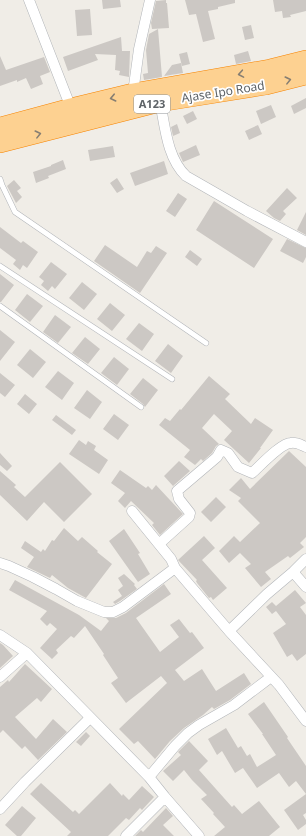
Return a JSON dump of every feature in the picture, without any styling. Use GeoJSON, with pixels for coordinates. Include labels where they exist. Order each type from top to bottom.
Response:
{"type":"FeatureCollection","features":[{"type":"Feature","properties":{"kind":"highway","name":"Ajase Ipo Road"},"geometry":{"type":"LineString","coordinates":[[0,143],[134,101],[306,60]]}},
{"type":"Feature","properties":{"kind":"highway","name":"Ajase Ipo Road"},"geometry":{"type":"LineString","coordinates":[[0,127],[71,108],[134,101],[160,102],[266,85],[306,75]]}},
{"type":"Feature","properties":{"kind":"street"},"geometry":{"type":"LineString","coordinates":[[29,0],[71,108]]}},
{"type":"Feature","properties":{"kind":"street"},"geometry":{"type":"LineString","coordinates":[[134,101],[139,49],[150,0]]}},
{"type":"Feature","properties":{"kind":"street"},"geometry":{"type":"LineString","coordinates":[[160,102],[170,149],[180,170],[186,176],[247,211],[306,242]]}},
{"type":"Feature","properties":{"kind":"street"},"geometry":{"type":"LineString","coordinates":[[159,544],[189,517],[190,513],[179,499],[177,491],[217,457],[221,450],[228,453],[238,467],[252,473],[283,445],[290,442],[306,447]]}},
{"type":"Feature","properties":{"kind":"street"},"geometry":{"type":"LineString","coordinates":[[132,511],[171,559],[176,568],[229,631],[271,677],[306,721]]}},
{"type":"Feature","properties":{"kind":"street"},"geometry":{"type":"LineString","coordinates":[[229,631],[306,559]]}},
{"type":"Feature","properties":{"kind":"street"},"geometry":{"type":"LineString","coordinates":[[0,564],[9,566],[33,577],[77,601],[104,612],[113,612],[123,607],[176,568]]}},
{"type":"Feature","properties":{"kind":"street"},"geometry":{"type":"LineString","coordinates":[[293,572],[306,587]]}},
{"type":"Feature","properties":{"kind":"street"},"geometry":{"type":"LineString","coordinates":[[0,634],[27,653],[149,777],[199,836]]}},
{"type":"Feature","properties":{"kind":"street"},"geometry":{"type":"LineString","coordinates":[[0,677],[27,653]]}},
{"type":"Feature","properties":{"kind":"street"},"geometry":{"type":"LineString","coordinates":[[149,777],[188,732],[234,705],[271,677]]}},
{"type":"Feature","properties":{"kind":"street"},"geometry":{"type":"LineString","coordinates":[[0,809],[25,782],[90,718]]}},
{"type":"Feature","properties":{"kind":"street"},"geometry":{"type":"LineString","coordinates":[[126,836],[165,797]]}},
{"type":"Feature","properties":{"kind":"lane"},"geometry":{"type":"LineString","coordinates":[[0,179],[15,212],[206,343]]}},
{"type":"Feature","properties":{"kind":"lane"},"geometry":{"type":"LineString","coordinates":[[0,266],[172,379]]}},
{"type":"Feature","properties":{"kind":"lane"},"geometry":{"type":"LineString","coordinates":[[0,306],[141,407]]}},
{"type":"Feature","properties":{"kind":"building"},"geometry":{"type":"Polygon","coordinates":[[[102,0],[120,0],[121,7],[103,9],[102,0]]]}},
{"type":"Feature","properties":{"kind":"building"},"geometry":{"type":"Polygon","coordinates":[[[166,0],[169,28],[152,29],[151,23],[156,1],[166,0]]]}},
{"type":"Feature","properties":{"kind":"building"},"geometry":{"type":"Polygon","coordinates":[[[185,0],[235,0],[235,3],[208,11],[215,39],[203,42],[196,14],[189,15],[185,0]]]}},
{"type":"Feature","properties":{"kind":"building"},"geometry":{"type":"Polygon","coordinates":[[[273,0],[306,0],[306,11],[290,15],[291,17],[283,18],[282,11],[275,12],[273,0]]]}},
{"type":"Feature","properties":{"kind":"building"},"geometry":{"type":"Polygon","coordinates":[[[90,9],[92,35],[77,36],[75,10],[90,9]]]}},
{"type":"Feature","properties":{"kind":"building"},"geometry":{"type":"Polygon","coordinates":[[[251,25],[254,38],[245,40],[242,27],[251,25]]]}},
{"type":"Feature","properties":{"kind":"building"},"geometry":{"type":"Polygon","coordinates":[[[158,29],[162,77],[144,80],[143,74],[148,73],[146,50],[149,34],[158,29]]]}},
{"type":"Feature","properties":{"kind":"building"},"geometry":{"type":"Polygon","coordinates":[[[121,37],[122,51],[130,51],[129,77],[119,75],[120,71],[115,70],[116,55],[95,54],[98,60],[68,71],[63,57],[121,37]]]}},
{"type":"Feature","properties":{"kind":"building"},"geometry":{"type":"Polygon","coordinates":[[[248,51],[251,61],[236,64],[234,55],[248,51]]]}},
{"type":"Feature","properties":{"kind":"building"},"geometry":{"type":"Polygon","coordinates":[[[187,52],[190,64],[182,66],[179,54],[187,52]]]}},
{"type":"Feature","properties":{"kind":"building"},"geometry":{"type":"Polygon","coordinates":[[[0,56],[6,70],[44,57],[50,72],[40,76],[43,84],[31,89],[26,78],[0,86],[0,56]]]}},
{"type":"Feature","properties":{"kind":"building"},"geometry":{"type":"Polygon","coordinates":[[[181,63],[183,73],[164,76],[172,65],[181,63]]]}},
{"type":"Feature","properties":{"kind":"building"},"geometry":{"type":"Polygon","coordinates":[[[306,98],[306,108],[294,114],[291,106],[306,98]]]}},
{"type":"Feature","properties":{"kind":"building"},"geometry":{"type":"Polygon","coordinates":[[[271,105],[276,117],[261,124],[256,111],[271,105]]]}},
{"type":"Feature","properties":{"kind":"building"},"geometry":{"type":"Polygon","coordinates":[[[193,111],[197,119],[187,124],[183,116],[193,111]]]}},
{"type":"Feature","properties":{"kind":"building"},"geometry":{"type":"Polygon","coordinates":[[[177,124],[180,133],[173,136],[171,127],[177,124]]]}},
{"type":"Feature","properties":{"kind":"building"},"geometry":{"type":"Polygon","coordinates":[[[258,125],[262,134],[249,140],[245,131],[258,125]]]}},
{"type":"Feature","properties":{"kind":"building"},"geometry":{"type":"Polygon","coordinates":[[[196,145],[200,155],[183,162],[179,153],[196,145]]]}},
{"type":"Feature","properties":{"kind":"building"},"geometry":{"type":"Polygon","coordinates":[[[113,146],[115,157],[90,161],[88,150],[113,146]]]}},
{"type":"Feature","properties":{"kind":"building"},"geometry":{"type":"Polygon","coordinates":[[[63,160],[66,169],[48,176],[49,178],[36,183],[33,172],[63,160]]]}},
{"type":"Feature","properties":{"kind":"building"},"geometry":{"type":"Polygon","coordinates":[[[164,161],[168,174],[135,186],[130,173],[164,161]]]}},
{"type":"Feature","properties":{"kind":"building"},"geometry":{"type":"Polygon","coordinates":[[[117,178],[124,189],[117,193],[110,183],[117,178]]]}},
{"type":"Feature","properties":{"kind":"building"},"geometry":{"type":"Polygon","coordinates":[[[14,180],[21,188],[17,191],[22,197],[16,203],[7,186],[14,180]]]}},
{"type":"Feature","properties":{"kind":"building"},"geometry":{"type":"Polygon","coordinates":[[[287,188],[297,198],[283,211],[286,214],[280,221],[266,211],[287,188]]]}},
{"type":"Feature","properties":{"kind":"building"},"geometry":{"type":"Polygon","coordinates":[[[178,193],[187,199],[175,217],[166,211],[178,193]]]}},
{"type":"Feature","properties":{"kind":"building"},"geometry":{"type":"Polygon","coordinates":[[[214,201],[273,239],[254,268],[196,230],[214,201]]]}},
{"type":"Feature","properties":{"kind":"building"},"geometry":{"type":"Polygon","coordinates":[[[306,212],[306,235],[297,230],[306,212]]]}},
{"type":"Feature","properties":{"kind":"building"},"geometry":{"type":"Polygon","coordinates":[[[0,227],[21,243],[23,241],[38,252],[27,268],[23,265],[20,270],[13,264],[16,260],[0,248],[0,227]]]}},
{"type":"Feature","properties":{"kind":"building"},"geometry":{"type":"Polygon","coordinates":[[[287,239],[306,248],[306,257],[303,263],[280,251],[287,239]]]}},
{"type":"Feature","properties":{"kind":"building"},"geometry":{"type":"Polygon","coordinates":[[[105,245],[137,267],[147,251],[151,253],[156,246],[167,253],[140,293],[94,261],[105,245]]]}},
{"type":"Feature","properties":{"kind":"building"},"geometry":{"type":"Polygon","coordinates":[[[190,250],[202,259],[197,266],[185,257],[190,250]]]}},
{"type":"Feature","properties":{"kind":"building"},"geometry":{"type":"Polygon","coordinates":[[[51,262],[67,274],[55,289],[52,286],[48,291],[41,285],[44,281],[39,277],[51,262]]]}},
{"type":"Feature","properties":{"kind":"building"},"geometry":{"type":"Polygon","coordinates":[[[0,274],[14,285],[1,302],[0,302],[0,274]]]}},
{"type":"Feature","properties":{"kind":"building"},"geometry":{"type":"Polygon","coordinates":[[[82,282],[97,294],[84,310],[69,298],[82,282]]]}},
{"type":"Feature","properties":{"kind":"building"},"geometry":{"type":"Polygon","coordinates":[[[27,294],[43,306],[30,322],[15,310],[27,294]]]}},
{"type":"Feature","properties":{"kind":"building"},"geometry":{"type":"Polygon","coordinates":[[[110,303],[125,315],[112,331],[97,319],[110,303]]]}},
{"type":"Feature","properties":{"kind":"building"},"geometry":{"type":"Polygon","coordinates":[[[55,315],[71,327],[58,343],[43,332],[55,315]]]}},
{"type":"Feature","properties":{"kind":"building"},"geometry":{"type":"Polygon","coordinates":[[[139,323],[154,334],[142,351],[126,339],[139,323]]]}},
{"type":"Feature","properties":{"kind":"building"},"geometry":{"type":"Polygon","coordinates":[[[0,330],[15,342],[0,361],[0,330]]]}},
{"type":"Feature","properties":{"kind":"building"},"geometry":{"type":"Polygon","coordinates":[[[85,337],[100,349],[88,364],[72,353],[85,337]]]}},
{"type":"Feature","properties":{"kind":"building"},"geometry":{"type":"Polygon","coordinates":[[[168,344],[183,356],[171,373],[155,361],[168,344]]]}},
{"type":"Feature","properties":{"kind":"building"},"geometry":{"type":"Polygon","coordinates":[[[30,349],[46,362],[33,378],[17,365],[30,349]]]}},
{"type":"Feature","properties":{"kind":"building"},"geometry":{"type":"Polygon","coordinates":[[[114,357],[129,369],[117,385],[101,373],[114,357]]]}},
{"type":"Feature","properties":{"kind":"building"},"geometry":{"type":"Polygon","coordinates":[[[58,371],[74,383],[62,400],[45,387],[58,371]]]}},
{"type":"Feature","properties":{"kind":"building"},"geometry":{"type":"Polygon","coordinates":[[[0,373],[15,385],[5,397],[0,393],[0,373]]]}},
{"type":"Feature","properties":{"kind":"building"},"geometry":{"type":"Polygon","coordinates":[[[209,376],[230,394],[225,399],[251,424],[255,418],[273,430],[249,463],[224,440],[232,431],[214,414],[202,428],[219,444],[203,461],[201,459],[195,465],[184,457],[190,450],[159,425],[165,418],[170,421],[209,376]]]}},
{"type":"Feature","properties":{"kind":"building"},"geometry":{"type":"Polygon","coordinates":[[[143,378],[158,390],[145,407],[130,394],[143,378]]]}},
{"type":"Feature","properties":{"kind":"building"},"geometry":{"type":"Polygon","coordinates":[[[87,390],[102,402],[90,419],[74,408],[87,390]]]}},
{"type":"Feature","properties":{"kind":"building"},"geometry":{"type":"Polygon","coordinates":[[[25,394],[37,404],[29,414],[17,404],[25,394]]]}},
{"type":"Feature","properties":{"kind":"building"},"geometry":{"type":"Polygon","coordinates":[[[114,414],[129,425],[118,440],[103,429],[114,414]]]}},
{"type":"Feature","properties":{"kind":"building"},"geometry":{"type":"Polygon","coordinates":[[[56,415],[76,430],[72,435],[52,420],[56,415]]]}},
{"type":"Feature","properties":{"kind":"building"},"geometry":{"type":"Polygon","coordinates":[[[79,440],[86,445],[88,441],[96,446],[94,450],[108,460],[99,474],[69,454],[79,440]]]}},
{"type":"Feature","properties":{"kind":"building"},"geometry":{"type":"Polygon","coordinates":[[[289,451],[306,467],[306,537],[300,543],[304,547],[290,558],[288,556],[265,572],[271,579],[261,587],[245,568],[251,564],[240,553],[229,563],[219,551],[234,536],[240,542],[260,523],[238,501],[241,498],[229,490],[241,478],[250,489],[289,451]]]}},
{"type":"Feature","properties":{"kind":"building"},"geometry":{"type":"Polygon","coordinates":[[[0,453],[12,466],[7,471],[0,465],[0,453]]]}},
{"type":"Feature","properties":{"kind":"building"},"geometry":{"type":"Polygon","coordinates":[[[179,461],[190,471],[173,486],[164,476],[179,461]]]}},
{"type":"Feature","properties":{"kind":"building"},"geometry":{"type":"Polygon","coordinates":[[[60,462],[92,494],[64,522],[44,502],[27,521],[0,495],[0,471],[16,485],[14,487],[25,497],[60,462]]]}},
{"type":"Feature","properties":{"kind":"building"},"geometry":{"type":"Polygon","coordinates":[[[120,470],[146,488],[148,486],[152,490],[156,485],[183,514],[160,535],[152,525],[154,523],[131,501],[125,508],[118,501],[125,493],[111,483],[120,470]]]}},
{"type":"Feature","properties":{"kind":"building"},"geometry":{"type":"Polygon","coordinates":[[[216,497],[226,507],[211,522],[201,512],[216,497]]]}},
{"type":"Feature","properties":{"kind":"building"},"geometry":{"type":"Polygon","coordinates":[[[64,528],[78,541],[82,537],[112,564],[86,598],[68,588],[52,575],[50,578],[27,567],[34,557],[21,548],[25,541],[41,552],[43,549],[45,551],[52,540],[54,541],[64,528]]]}},
{"type":"Feature","properties":{"kind":"building"},"geometry":{"type":"Polygon","coordinates":[[[124,529],[140,553],[138,554],[150,574],[138,582],[109,541],[124,529]]]}},
{"type":"Feature","properties":{"kind":"building"},"geometry":{"type":"Polygon","coordinates":[[[204,536],[215,548],[202,560],[227,588],[213,600],[211,597],[209,598],[197,583],[197,580],[178,560],[204,536]]]}},
{"type":"Feature","properties":{"kind":"building"},"geometry":{"type":"Polygon","coordinates":[[[124,574],[135,584],[134,585],[137,589],[115,604],[113,602],[122,596],[118,590],[123,586],[118,578],[124,574]]]}},
{"type":"Feature","properties":{"kind":"building"},"geometry":{"type":"Polygon","coordinates":[[[15,580],[79,615],[101,631],[109,621],[106,618],[116,618],[126,613],[164,584],[171,594],[136,618],[160,652],[179,637],[170,625],[179,619],[190,633],[192,632],[204,648],[175,670],[184,681],[202,669],[216,691],[244,673],[251,684],[230,700],[214,709],[212,707],[184,728],[170,741],[155,759],[138,741],[134,744],[119,729],[167,683],[161,676],[126,703],[111,683],[118,678],[85,626],[74,638],[71,636],[56,650],[58,653],[52,659],[40,648],[57,629],[50,623],[47,626],[40,619],[47,611],[9,590],[15,580]]]}},
{"type":"Feature","properties":{"kind":"building"},"geometry":{"type":"Polygon","coordinates":[[[295,590],[306,603],[300,607],[306,615],[306,654],[297,661],[292,654],[287,657],[273,633],[286,624],[276,611],[272,614],[266,607],[272,602],[276,606],[295,590]]]}},
{"type":"Feature","properties":{"kind":"building"},"geometry":{"type":"Polygon","coordinates":[[[0,643],[13,656],[0,668],[0,643]]]}},
{"type":"Feature","properties":{"kind":"building"},"geometry":{"type":"Polygon","coordinates":[[[25,664],[52,689],[41,702],[37,698],[15,717],[36,739],[53,719],[67,732],[38,760],[25,746],[22,749],[3,730],[0,733],[0,687],[8,680],[9,682],[25,664]]]}},
{"type":"Feature","properties":{"kind":"building"},"geometry":{"type":"Polygon","coordinates":[[[264,702],[306,766],[306,794],[296,781],[289,787],[279,773],[257,788],[243,768],[235,773],[222,751],[217,755],[208,739],[226,728],[238,748],[241,746],[247,756],[250,754],[257,767],[276,755],[248,714],[264,702]]]}},
{"type":"Feature","properties":{"kind":"building"},"geometry":{"type":"Polygon","coordinates":[[[86,732],[90,736],[81,746],[76,742],[86,732]]]}},
{"type":"Feature","properties":{"kind":"building"},"geometry":{"type":"Polygon","coordinates":[[[189,741],[208,761],[199,770],[232,807],[234,805],[242,814],[259,801],[280,827],[269,836],[214,836],[225,827],[201,799],[207,795],[184,770],[173,781],[163,771],[181,755],[178,752],[189,741]]]}},
{"type":"Feature","properties":{"kind":"building"},"geometry":{"type":"Polygon","coordinates":[[[41,783],[73,812],[75,810],[79,814],[110,783],[122,796],[123,794],[129,800],[142,786],[154,797],[142,810],[140,808],[129,820],[126,818],[108,836],[67,836],[71,832],[30,794],[41,783]]]}},
{"type":"Feature","properties":{"kind":"building"},"geometry":{"type":"Polygon","coordinates":[[[306,794],[306,813],[303,815],[306,820],[306,824],[298,830],[284,810],[306,794]]]}},
{"type":"Feature","properties":{"kind":"building"},"geometry":{"type":"Polygon","coordinates":[[[22,806],[36,818],[21,836],[17,836],[5,825],[22,806]]]}},
{"type":"Feature","properties":{"kind":"building"},"geometry":{"type":"Polygon","coordinates":[[[166,808],[173,816],[163,825],[174,836],[135,836],[141,830],[143,832],[166,808]]]}}]}
